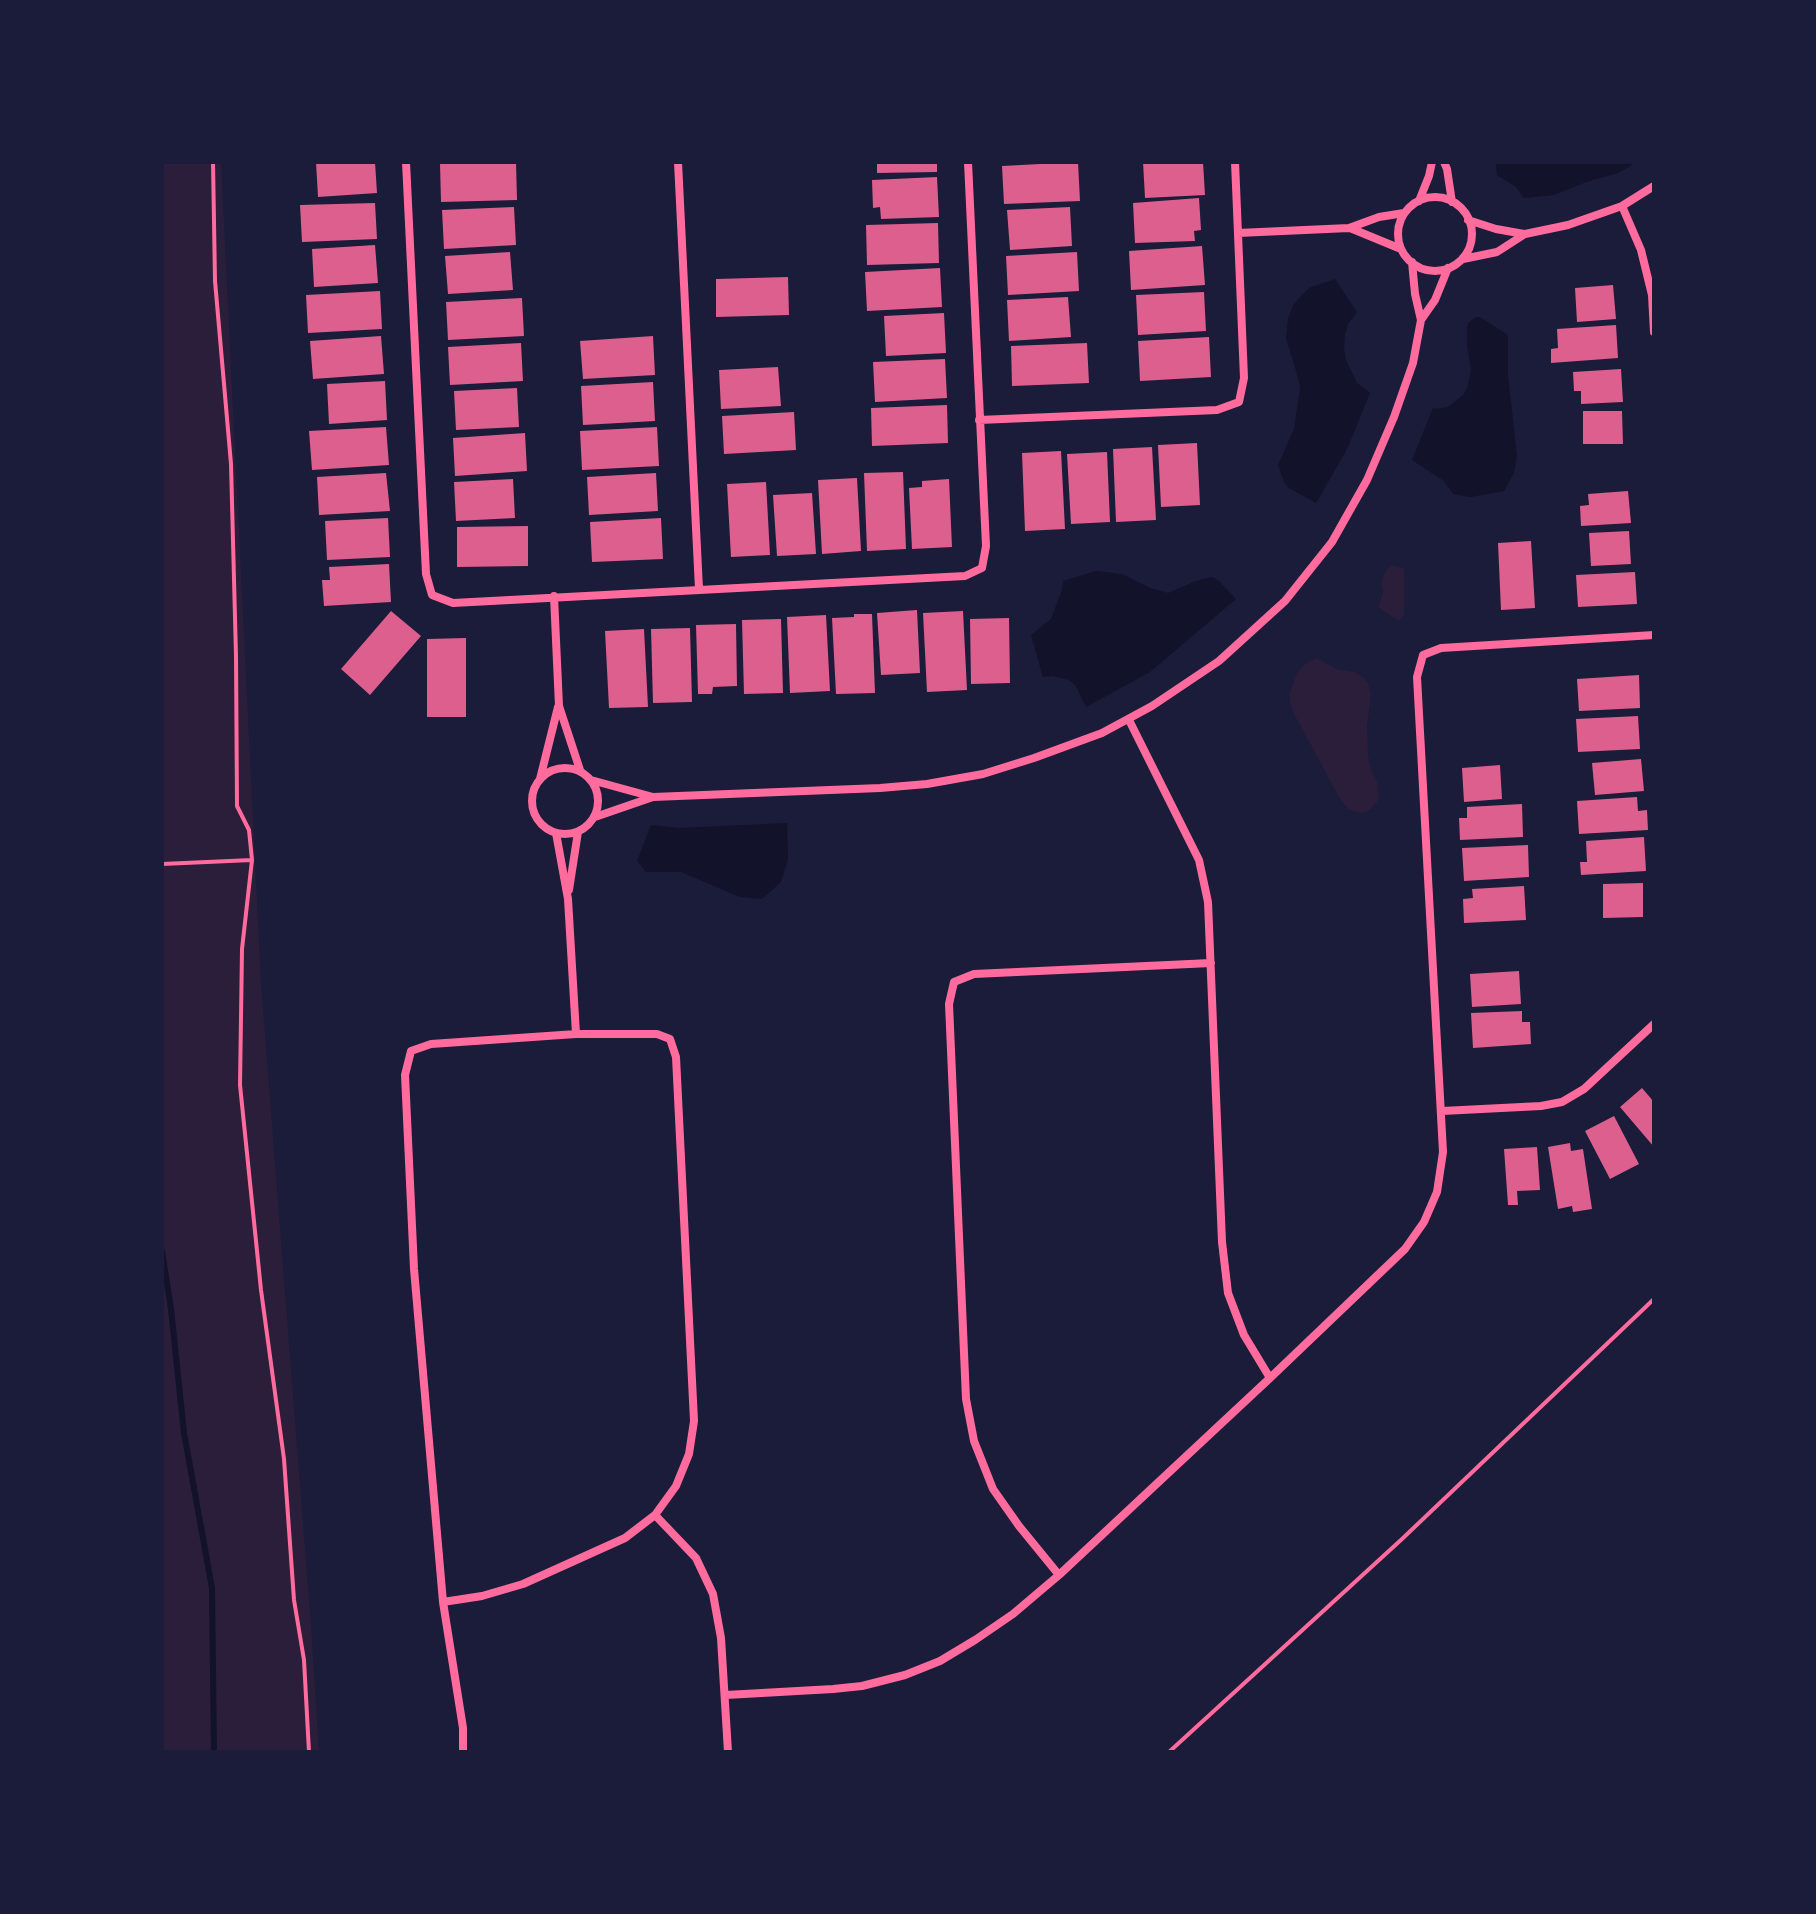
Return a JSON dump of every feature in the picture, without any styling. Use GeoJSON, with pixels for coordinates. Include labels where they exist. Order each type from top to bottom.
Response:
{"type":"FeatureCollection","features":[{"type":"Feature","properties":{"kind":"street"},"geometry":{"type":"LineString","coordinates":[[406,162],[426,574],[432,595],[453,603],[965,576],[982,568],[986,546],[968,162]]}},
{"type":"Feature","properties":{"kind":"street"},"geometry":{"type":"LineString","coordinates":[[678,162],[699,589]]}},
{"type":"Feature","properties":{"kind":"street"},"geometry":{"type":"LineString","coordinates":[[979,420],[1217,410],[1239,402],[1244,378],[1235,162]]}},
{"type":"Feature","properties":{"kind":"street"},"geometry":{"type":"LineString","coordinates":[[1419,201],[1432,162]]}},
{"type":"Feature","properties":{"kind":"street"},"geometry":{"type":"LineString","coordinates":[[1444,162],[1452,202]]}},
{"type":"Feature","properties":{"kind":"street"},"geometry":{"type":"LineString","coordinates":[[1462,259],[1472,237],[1468,220],[1458,205],[1436,197],[1413,204],[1404,213],[1398,237],[1401,249],[1418,267],[1430,271],[1442,270],[1462,259],[1497,252],[1525,234],[1568,225],[1622,206],[1654,186]]}},
{"type":"Feature","properties":{"kind":"street"},"geometry":{"type":"LineString","coordinates":[[1622,206],[1641,250],[1652,295],[1654,332]]}},
{"type":"Feature","properties":{"kind":"street"},"geometry":{"type":"LineString","coordinates":[[1238,233],[1349,228],[1379,217],[1404,213]]}},
{"type":"Feature","properties":{"kind":"street"},"geometry":{"type":"LineString","coordinates":[[1468,220],[1525,234]]}},
{"type":"Feature","properties":{"kind":"street"},"geometry":{"type":"LineString","coordinates":[[1349,228],[1401,249]]}},
{"type":"Feature","properties":{"kind":"street"},"geometry":{"type":"LineString","coordinates":[[595,817],[653,797],[880,788],[983,774],[1102,733],[1129,720],[1219,661],[1285,601],[1332,542],[1367,480],[1413,363],[1421,320],[1412,262]]}},
{"type":"Feature","properties":{"kind":"street"},"geometry":{"type":"LineString","coordinates":[[1421,320],[1435,300],[1448,268]]}},
{"type":"Feature","properties":{"kind":"street"},"geometry":{"type":"LineString","coordinates":[[554,596],[559,706],[580,770]]}},
{"type":"Feature","properties":{"kind":"street"},"geometry":{"type":"LineString","coordinates":[[726,1695],[862,1686],[905,1675],[940,1661],[975,1640],[1013,1614],[1059,1575],[1405,1249],[1424,1222],[1437,1192],[1443,1152],[1417,677],[1423,655],[1441,648],[1654,635]]}},
{"type":"Feature","properties":{"kind":"street"},"geometry":{"type":"LineString","coordinates":[[540,780],[559,706]]}},
{"type":"Feature","properties":{"kind":"street"},"geometry":{"type":"LineString","coordinates":[[1129,720],[1199,860],[1208,902],[1222,1242],[1228,1293],[1244,1335],[1270,1378]]}},
{"type":"Feature","properties":{"kind":"street"},"geometry":{"type":"LineString","coordinates":[[569,767],[580,770],[591,780],[598,796],[595,817],[578,832],[556,833],[538,821],[533,811],[534,789],[548,772],[569,767]]}},
{"type":"Feature","properties":{"kind":"street"},"geometry":{"type":"LineString","coordinates":[[591,780],[653,797]]}},
{"type":"Feature","properties":{"kind":"street"},"geometry":{"type":"LineString","coordinates":[[568,899],[578,832]]}},
{"type":"Feature","properties":{"kind":"street"},"geometry":{"type":"LineString","coordinates":[[556,833],[568,899],[576,1034]]}},
{"type":"Feature","properties":{"kind":"street"},"geometry":{"type":"LineString","coordinates":[[1059,1575],[993,1489],[974,1441],[966,1399],[949,1004],[954,982],[974,974],[1211,963]]}},
{"type":"Feature","properties":{"kind":"street"},"geometry":{"type":"LineString","coordinates":[[1442,1111],[1541,1106],[1562,1102],[1584,1089],[1654,1024]]}},
{"type":"Feature","properties":{"kind":"street"},"geometry":{"type":"LineString","coordinates":[[443,1602],[482,1596],[523,1584],[625,1538],[655,1515],[676,1486],[685,1465],[694,1421],[676,1057],[670,1039],[657,1034],[576,1034],[431,1044],[411,1051],[405,1075],[414,1269],[443,1602],[463,1728],[463,1752]]}},
{"type":"Feature","properties":{"kind":"street"},"geometry":{"type":"LineString","coordinates":[[655,1515],[696,1558],[713,1594],[721,1638],[728,1752]]}},
{"type":"Feature","properties":{"kind":"path"},"geometry":{"type":"LineString","coordinates":[[213,162],[215,281],[231,464],[237,806],[249,830],[252,860],[242,949],[240,1085],[261,1290],[284,1459],[294,1600],[304,1660],[309,1752]]}},
{"type":"Feature","properties":{"kind":"path"},"geometry":{"type":"LineString","coordinates":[[162,864],[252,860]]}},
{"type":"Feature","properties":{"kind":"path"},"geometry":{"type":"LineString","coordinates":[[1169,1752],[1402,1539],[1654,1299]]}},
{"type":"Feature","properties":{"kind":"shaded area"},"geometry":{"type":"Polygon","coordinates":[[[162,162],[221,162],[261,983],[319,1752],[162,1752],[162,162]]]}},
{"type":"Feature","properties":{"kind":"shaded area"},"geometry":{"type":"Polygon","coordinates":[[[1496,162],[1637,162],[1618,173],[1554,195],[1524,198],[1516,187],[1497,175],[1496,162]]]}},
{"type":"Feature","properties":{"kind":"shaded area"},"geometry":{"type":"Polygon","coordinates":[[[1335,279],[1357,312],[1345,334],[1346,360],[1357,383],[1370,393],[1347,449],[1316,503],[1289,488],[1278,465],[1294,429],[1300,389],[1286,338],[1288,318],[1294,304],[1309,288],[1335,279]]]}},
{"type":"Feature","properties":{"kind":"shaded area"},"geometry":{"type":"Polygon","coordinates":[[[1476,317],[1508,335],[1508,375],[1517,456],[1514,473],[1504,491],[1470,497],[1453,494],[1444,481],[1412,460],[1433,408],[1448,407],[1467,388],[1471,370],[1467,327],[1476,317]]]}},
{"type":"Feature","properties":{"kind":"shaded area"},"geometry":{"type":"Polygon","coordinates":[[[1391,566],[1404,569],[1404,614],[1399,621],[1378,607],[1383,593],[1381,582],[1391,566]]]}},
{"type":"Feature","properties":{"kind":"shaded area"},"geometry":{"type":"Polygon","coordinates":[[[1096,571],[1122,574],[1168,593],[1212,577],[1236,599],[1150,672],[1086,707],[1075,685],[1069,680],[1043,677],[1031,635],[1051,619],[1063,581],[1096,571]]]}},
{"type":"Feature","properties":{"kind":"shaded area"},"geometry":{"type":"Polygon","coordinates":[[[1317,658],[1336,669],[1354,672],[1368,683],[1371,695],[1367,726],[1368,755],[1379,799],[1362,814],[1348,809],[1340,799],[1290,702],[1297,673],[1306,663],[1317,658]]]}},
{"type":"Feature","properties":{"kind":"shaded area"},"geometry":{"type":"Polygon","coordinates":[[[787,823],[788,859],[781,882],[762,899],[740,897],[681,872],[646,872],[637,861],[651,825],[680,828],[787,823]]]}},
{"type":"Feature","properties":{"kind":"building"},"geometry":{"type":"Polygon","coordinates":[[[316,162],[375,162],[377,193],[318,197],[316,162]]]}},
{"type":"Feature","properties":{"kind":"building"},"geometry":{"type":"Polygon","coordinates":[[[516,162],[517,200],[441,202],[440,164],[516,162]]]}},
{"type":"Feature","properties":{"kind":"building"},"geometry":{"type":"Polygon","coordinates":[[[877,162],[937,162],[937,172],[877,173],[877,162]]]}},
{"type":"Feature","properties":{"kind":"building"},"geometry":{"type":"Polygon","coordinates":[[[1078,162],[1080,201],[1004,204],[1002,166],[1078,162]]]}},
{"type":"Feature","properties":{"kind":"building"},"geometry":{"type":"Polygon","coordinates":[[[1143,162],[1203,162],[1205,195],[1145,198],[1143,162]]]}},
{"type":"Feature","properties":{"kind":"building"},"geometry":{"type":"Polygon","coordinates":[[[937,177],[939,217],[881,219],[880,207],[873,208],[872,180],[937,177]]]}},
{"type":"Feature","properties":{"kind":"building"},"geometry":{"type":"Polygon","coordinates":[[[1199,198],[1201,230],[1194,231],[1195,241],[1135,243],[1133,203],[1199,198]]]}},
{"type":"Feature","properties":{"kind":"building"},"geometry":{"type":"Polygon","coordinates":[[[375,203],[377,239],[302,242],[300,205],[375,203]]]}},
{"type":"Feature","properties":{"kind":"building"},"geometry":{"type":"Polygon","coordinates":[[[514,207],[516,245],[444,249],[442,210],[514,207]]]}},
{"type":"Feature","properties":{"kind":"building"},"geometry":{"type":"Polygon","coordinates":[[[1070,207],[1072,246],[1010,250],[1007,210],[1070,207]]]}},
{"type":"Feature","properties":{"kind":"building"},"geometry":{"type":"Polygon","coordinates":[[[938,223],[939,263],[867,265],[866,225],[938,223]]]}},
{"type":"Feature","properties":{"kind":"building"},"geometry":{"type":"Polygon","coordinates":[[[375,245],[378,283],[314,287],[312,249],[375,245]]]}},
{"type":"Feature","properties":{"kind":"building"},"geometry":{"type":"Polygon","coordinates":[[[1202,246],[1205,285],[1131,290],[1129,251],[1202,246]]]}},
{"type":"Feature","properties":{"kind":"building"},"geometry":{"type":"Polygon","coordinates":[[[510,252],[513,290],[448,294],[445,256],[510,252]]]}},
{"type":"Feature","properties":{"kind":"building"},"geometry":{"type":"Polygon","coordinates":[[[1077,252],[1079,291],[1008,295],[1006,256],[1077,252]]]}},
{"type":"Feature","properties":{"kind":"building"},"geometry":{"type":"Polygon","coordinates":[[[940,268],[942,307],[867,311],[865,272],[940,268]]]}},
{"type":"Feature","properties":{"kind":"building"},"geometry":{"type":"Polygon","coordinates":[[[788,277],[789,315],[716,317],[716,279],[788,277]]]}},
{"type":"Feature","properties":{"kind":"building"},"geometry":{"type":"Polygon","coordinates":[[[1613,285],[1616,319],[1577,322],[1575,288],[1613,285]]]}},
{"type":"Feature","properties":{"kind":"building"},"geometry":{"type":"Polygon","coordinates":[[[380,291],[382,329],[308,333],[306,295],[380,291]]]}},
{"type":"Feature","properties":{"kind":"building"},"geometry":{"type":"Polygon","coordinates":[[[1204,292],[1206,331],[1138,335],[1136,295],[1204,292]]]}},
{"type":"Feature","properties":{"kind":"building"},"geometry":{"type":"Polygon","coordinates":[[[1068,297],[1071,337],[1009,341],[1007,300],[1068,297]]]}},
{"type":"Feature","properties":{"kind":"building"},"geometry":{"type":"Polygon","coordinates":[[[522,298],[524,336],[448,340],[446,302],[522,298]]]}},
{"type":"Feature","properties":{"kind":"building"},"geometry":{"type":"Polygon","coordinates":[[[944,313],[946,353],[886,356],[884,316],[944,313]]]}},
{"type":"Feature","properties":{"kind":"building"},"geometry":{"type":"Polygon","coordinates":[[[1616,325],[1618,358],[1551,363],[1551,349],[1558,348],[1557,329],[1616,325]]]}},
{"type":"Feature","properties":{"kind":"building"},"geometry":{"type":"Polygon","coordinates":[[[381,336],[384,374],[313,379],[310,341],[381,336]]]}},
{"type":"Feature","properties":{"kind":"building"},"geometry":{"type":"Polygon","coordinates":[[[653,336],[655,375],[583,379],[580,341],[653,336]]]}},
{"type":"Feature","properties":{"kind":"building"},"geometry":{"type":"Polygon","coordinates":[[[1209,337],[1211,377],[1140,381],[1138,341],[1209,337]]]}},
{"type":"Feature","properties":{"kind":"building"},"geometry":{"type":"Polygon","coordinates":[[[521,343],[523,381],[450,385],[448,347],[521,343]]]}},
{"type":"Feature","properties":{"kind":"building"},"geometry":{"type":"Polygon","coordinates":[[[1087,343],[1089,383],[1012,386],[1011,346],[1087,343]]]}},
{"type":"Feature","properties":{"kind":"building"},"geometry":{"type":"Polygon","coordinates":[[[945,359],[947,398],[875,402],[873,362],[945,359]]]}},
{"type":"Feature","properties":{"kind":"building"},"geometry":{"type":"Polygon","coordinates":[[[778,367],[781,406],[721,409],[719,370],[778,367]]]}},
{"type":"Feature","properties":{"kind":"building"},"geometry":{"type":"Polygon","coordinates":[[[1621,369],[1623,402],[1581,404],[1581,391],[1574,391],[1573,372],[1621,369]]]}},
{"type":"Feature","properties":{"kind":"building"},"geometry":{"type":"Polygon","coordinates":[[[385,381],[387,420],[329,424],[327,384],[385,381]]]}},
{"type":"Feature","properties":{"kind":"building"},"geometry":{"type":"Polygon","coordinates":[[[653,382],[655,421],[583,425],[581,386],[653,382]]]}},
{"type":"Feature","properties":{"kind":"building"},"geometry":{"type":"Polygon","coordinates":[[[517,388],[519,427],[456,430],[454,391],[517,388]]]}},
{"type":"Feature","properties":{"kind":"building"},"geometry":{"type":"Polygon","coordinates":[[[947,405],[948,443],[872,446],[871,408],[947,405]]]}},
{"type":"Feature","properties":{"kind":"building"},"geometry":{"type":"Polygon","coordinates":[[[1583,411],[1622,411],[1623,444],[1583,444],[1583,411]]]}},
{"type":"Feature","properties":{"kind":"building"},"geometry":{"type":"Polygon","coordinates":[[[794,412],[796,450],[724,454],[722,416],[794,412]]]}},
{"type":"Feature","properties":{"kind":"building"},"geometry":{"type":"Polygon","coordinates":[[[386,427],[389,465],[312,470],[309,431],[386,427]]]}},
{"type":"Feature","properties":{"kind":"building"},"geometry":{"type":"Polygon","coordinates":[[[657,427],[659,466],[582,470],[580,431],[657,427]]]}},
{"type":"Feature","properties":{"kind":"building"},"geometry":{"type":"Polygon","coordinates":[[[525,433],[527,471],[455,476],[453,438],[525,433]]]}},
{"type":"Feature","properties":{"kind":"building"},"geometry":{"type":"Polygon","coordinates":[[[1197,443],[1200,505],[1161,507],[1158,445],[1197,443]]]}},
{"type":"Feature","properties":{"kind":"building"},"geometry":{"type":"Polygon","coordinates":[[[1152,447],[1156,520],[1116,522],[1113,449],[1152,447]]]}},
{"type":"Feature","properties":{"kind":"building"},"geometry":{"type":"Polygon","coordinates":[[[1061,451],[1065,529],[1025,531],[1022,453],[1061,451]]]}},
{"type":"Feature","properties":{"kind":"building"},"geometry":{"type":"Polygon","coordinates":[[[1107,452],[1110,522],[1071,524],[1067,454],[1107,452]]]}},
{"type":"Feature","properties":{"kind":"building"},"geometry":{"type":"Polygon","coordinates":[[[903,472],[906,549],[867,551],[864,473],[903,472]]]}},
{"type":"Feature","properties":{"kind":"building"},"geometry":{"type":"Polygon","coordinates":[[[386,473],[390,511],[319,515],[317,477],[386,473]]]}},
{"type":"Feature","properties":{"kind":"building"},"geometry":{"type":"Polygon","coordinates":[[[656,473],[658,511],[589,515],[587,477],[656,473]]]}},
{"type":"Feature","properties":{"kind":"building"},"geometry":{"type":"Polygon","coordinates":[[[857,478],[861,551],[822,554],[818,480],[857,478]]]}},
{"type":"Feature","properties":{"kind":"building"},"geometry":{"type":"Polygon","coordinates":[[[513,479],[515,518],[456,521],[454,482],[513,479]]]}},
{"type":"Feature","properties":{"kind":"building"},"geometry":{"type":"Polygon","coordinates":[[[949,479],[952,547],[912,549],[909,488],[922,487],[922,481],[949,479]]]}},
{"type":"Feature","properties":{"kind":"building"},"geometry":{"type":"Polygon","coordinates":[[[766,482],[770,555],[731,557],[727,484],[766,482]]]}},
{"type":"Feature","properties":{"kind":"building"},"geometry":{"type":"Polygon","coordinates":[[[1628,491],[1631,523],[1581,526],[1580,506],[1589,505],[1588,494],[1628,491]]]}},
{"type":"Feature","properties":{"kind":"building"},"geometry":{"type":"Polygon","coordinates":[[[812,493],[816,554],[777,556],[773,495],[812,493]]]}},
{"type":"Feature","properties":{"kind":"building"},"geometry":{"type":"Polygon","coordinates":[[[388,518],[390,557],[327,560],[325,521],[388,518]]]}},
{"type":"Feature","properties":{"kind":"building"},"geometry":{"type":"Polygon","coordinates":[[[661,518],[663,559],[592,562],[590,522],[661,518]]]}},
{"type":"Feature","properties":{"kind":"building"},"geometry":{"type":"Polygon","coordinates":[[[528,526],[528,566],[457,567],[457,527],[528,526]]]}},
{"type":"Feature","properties":{"kind":"building"},"geometry":{"type":"Polygon","coordinates":[[[1629,531],[1631,564],[1591,566],[1589,533],[1629,531]]]}},
{"type":"Feature","properties":{"kind":"building"},"geometry":{"type":"Polygon","coordinates":[[[1531,541],[1535,608],[1501,610],[1498,543],[1531,541]]]}},
{"type":"Feature","properties":{"kind":"building"},"geometry":{"type":"Polygon","coordinates":[[[389,564],[391,602],[324,606],[322,580],[330,580],[329,567],[389,564]]]}},
{"type":"Feature","properties":{"kind":"building"},"geometry":{"type":"Polygon","coordinates":[[[1635,572],[1637,604],[1578,607],[1576,575],[1635,572]]]}},
{"type":"Feature","properties":{"kind":"building"},"geometry":{"type":"Polygon","coordinates":[[[917,610],[920,673],[881,675],[877,613],[917,610]]]}},
{"type":"Feature","properties":{"kind":"building"},"geometry":{"type":"Polygon","coordinates":[[[391,611],[421,636],[370,695],[341,669],[391,611]]]}},
{"type":"Feature","properties":{"kind":"building"},"geometry":{"type":"Polygon","coordinates":[[[963,611],[967,690],[927,692],[923,613],[963,611]]]}},
{"type":"Feature","properties":{"kind":"building"},"geometry":{"type":"Polygon","coordinates":[[[854,614],[872,614],[875,693],[836,694],[832,618],[854,617],[854,614]]]}},
{"type":"Feature","properties":{"kind":"building"},"geometry":{"type":"Polygon","coordinates":[[[826,615],[830,691],[790,693],[787,617],[826,615]]]}},
{"type":"Feature","properties":{"kind":"building"},"geometry":{"type":"Polygon","coordinates":[[[1009,618],[1010,683],[971,684],[970,619],[1009,618]]]}},
{"type":"Feature","properties":{"kind":"building"},"geometry":{"type":"Polygon","coordinates":[[[781,619],[783,693],[744,694],[742,620],[781,619]]]}},
{"type":"Feature","properties":{"kind":"building"},"geometry":{"type":"Polygon","coordinates":[[[736,624],[737,686],[713,687],[712,694],[698,694],[696,625],[736,624]]]}},
{"type":"Feature","properties":{"kind":"building"},"geometry":{"type":"Polygon","coordinates":[[[690,628],[692,702],[653,703],[651,629],[690,628]]]}},
{"type":"Feature","properties":{"kind":"building"},"geometry":{"type":"Polygon","coordinates":[[[644,629],[648,707],[609,708],[605,631],[644,629]]]}},
{"type":"Feature","properties":{"kind":"building"},"geometry":{"type":"Polygon","coordinates":[[[466,638],[466,717],[427,717],[427,639],[466,638]]]}},
{"type":"Feature","properties":{"kind":"building"},"geometry":{"type":"Polygon","coordinates":[[[1639,675],[1640,708],[1579,711],[1577,679],[1639,675]]]}},
{"type":"Feature","properties":{"kind":"building"},"geometry":{"type":"Polygon","coordinates":[[[1638,716],[1640,749],[1578,752],[1576,719],[1638,716]]]}},
{"type":"Feature","properties":{"kind":"building"},"geometry":{"type":"Polygon","coordinates":[[[1641,759],[1644,791],[1595,795],[1592,763],[1641,759]]]}},
{"type":"Feature","properties":{"kind":"building"},"geometry":{"type":"Polygon","coordinates":[[[1500,765],[1502,799],[1464,802],[1462,768],[1500,765]]]}},
{"type":"Feature","properties":{"kind":"building"},"geometry":{"type":"Polygon","coordinates":[[[1637,797],[1638,811],[1647,810],[1648,830],[1579,834],[1577,801],[1637,797]]]}},
{"type":"Feature","properties":{"kind":"building"},"geometry":{"type":"Polygon","coordinates":[[[1522,804],[1523,837],[1460,840],[1459,818],[1467,818],[1467,807],[1522,804]]]}},
{"type":"Feature","properties":{"kind":"building"},"geometry":{"type":"Polygon","coordinates":[[[1644,837],[1646,871],[1581,875],[1580,862],[1587,862],[1586,841],[1644,837]]]}},
{"type":"Feature","properties":{"kind":"building"},"geometry":{"type":"Polygon","coordinates":[[[1528,845],[1529,877],[1464,881],[1462,848],[1528,845]]]}},
{"type":"Feature","properties":{"kind":"building"},"geometry":{"type":"Polygon","coordinates":[[[1643,883],[1643,917],[1603,918],[1603,884],[1643,883]]]}},
{"type":"Feature","properties":{"kind":"building"},"geometry":{"type":"Polygon","coordinates":[[[1524,886],[1526,920],[1464,923],[1463,899],[1473,898],[1472,889],[1524,886]]]}},
{"type":"Feature","properties":{"kind":"building"},"geometry":{"type":"Polygon","coordinates":[[[1519,971],[1521,1004],[1472,1007],[1470,974],[1519,971]]]}},
{"type":"Feature","properties":{"kind":"building"},"geometry":{"type":"Polygon","coordinates":[[[1522,1011],[1522,1022],[1530,1022],[1531,1044],[1473,1048],[1471,1013],[1522,1011]]]}},
{"type":"Feature","properties":{"kind":"building"},"geometry":{"type":"Polygon","coordinates":[[[1642,1088],[1654,1102],[1654,1147],[1620,1107],[1642,1088]]]}},
{"type":"Feature","properties":{"kind":"building"},"geometry":{"type":"Polygon","coordinates":[[[1614,1116],[1639,1164],[1610,1179],[1585,1131],[1614,1116]]]}},
{"type":"Feature","properties":{"kind":"building"},"geometry":{"type":"Polygon","coordinates":[[[1570,1143],[1571,1151],[1583,1149],[1592,1209],[1573,1212],[1572,1206],[1558,1209],[1548,1147],[1570,1143]]]}},
{"type":"Feature","properties":{"kind":"building"},"geometry":{"type":"Polygon","coordinates":[[[1537,1147],[1540,1190],[1517,1191],[1518,1205],[1508,1205],[1504,1149],[1537,1147]]]}},
{"type":"Feature","properties":{"kind":"waterway"},"geometry":{"type":"LineString","coordinates":[[162,1251],[184,1433],[212,1588],[214,1752]]}}]}
